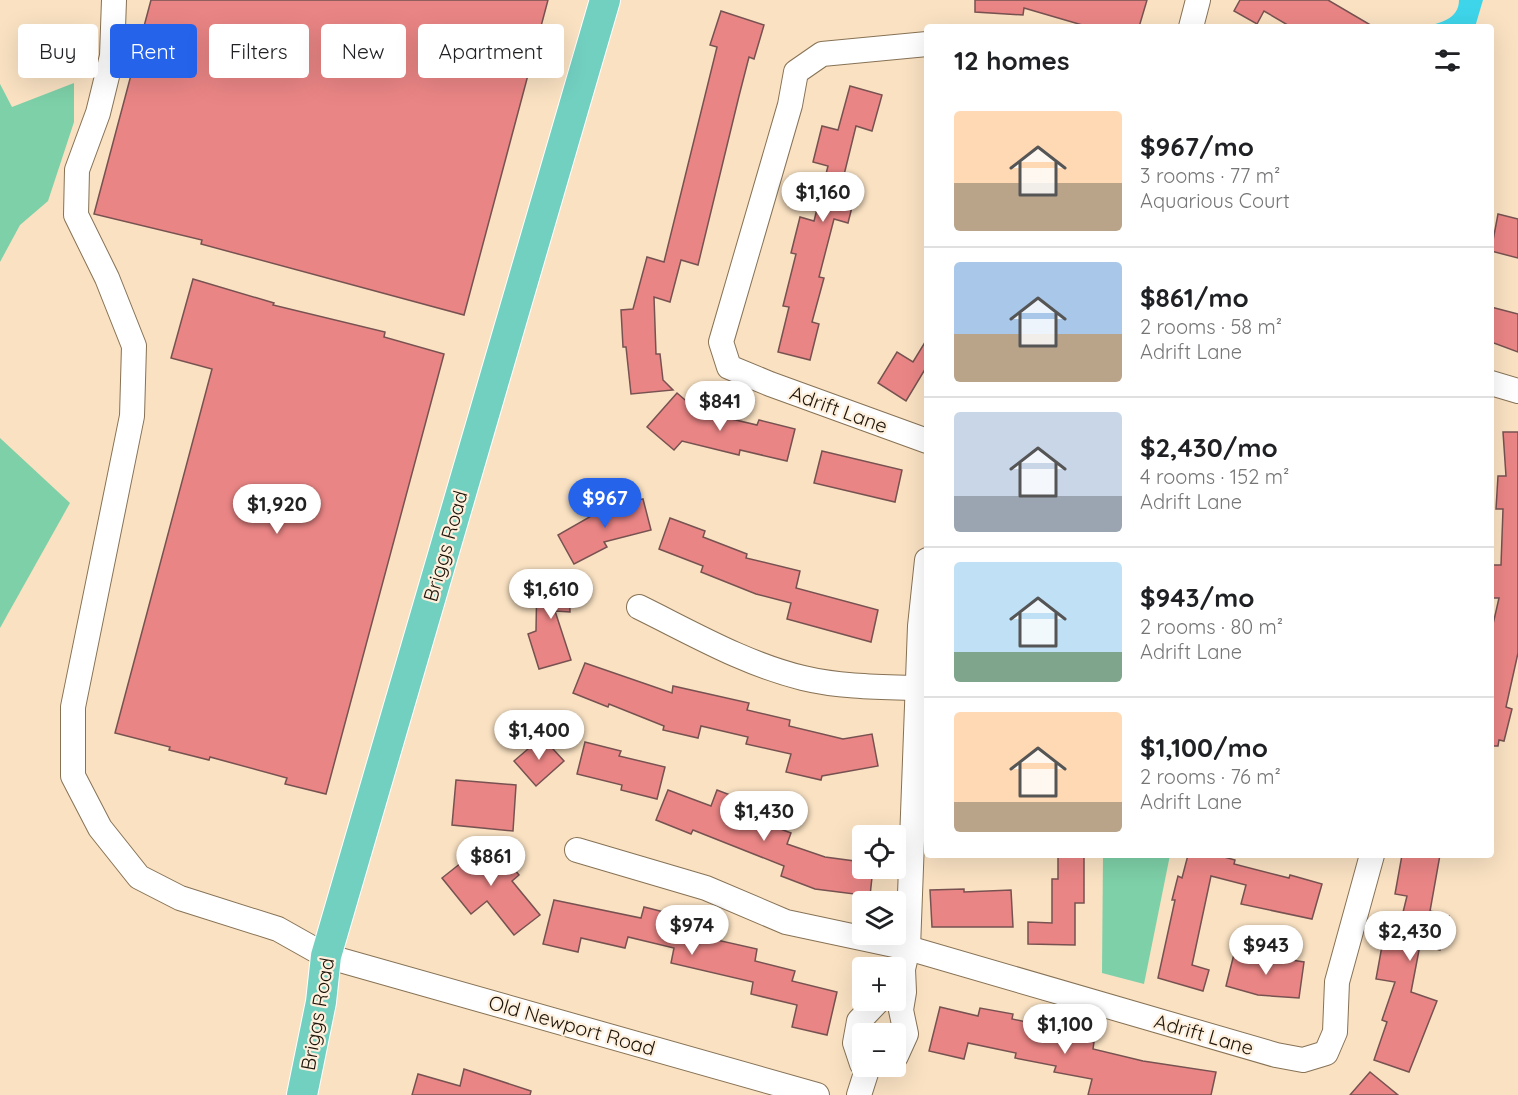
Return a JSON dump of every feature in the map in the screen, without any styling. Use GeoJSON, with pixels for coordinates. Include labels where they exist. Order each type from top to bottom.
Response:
{"type":"FeatureCollection","features":[{"type":"Feature","properties":{"kind":"main road","name":"Briggs Road"},"geometry":{"type":"LineString","coordinates":[[302,1095],[321,1002],[326,956],[604,0]]}},
{"type":"Feature","properties":{"kind":"street","name":"Old Newport Road"},"geometry":{"type":"LineString","coordinates":[[114,0],[112,56],[98,113],[77,170],[76,215],[107,278],[134,346],[132,416],[73,707],[73,776],[100,828],[139,877],[180,898],[278,929],[326,956],[817,1095]]}},
{"type":"Feature","properties":{"kind":"street"},"geometry":{"type":"LineString","coordinates":[[1192,24],[1198,0]]}},
{"type":"Feature","properties":{"kind":"street","name":"Adrift Lane"},"geometry":{"type":"LineString","coordinates":[[924,44],[822,54],[796,72],[790,105],[721,342],[729,367],[924,440]]}},
{"type":"Feature","properties":{"kind":"street"},"geometry":{"type":"LineString","coordinates":[[1494,384],[1518,391]]}},
{"type":"Feature","properties":{"kind":"street"},"geometry":{"type":"LineString","coordinates":[[902,957],[924,588]]}},
{"type":"Feature","properties":{"kind":"street"},"geometry":{"type":"LineString","coordinates":[[639,607],[743,658],[804,678],[864,686],[917,688]]}},
{"type":"Feature","properties":{"kind":"street","name":"Adrift Lane"},"geometry":{"type":"LineString","coordinates":[[577,850],[705,888],[786,922],[885,957]]}},
{"type":"Feature","properties":{"kind":"street","name":"Adrift Lane"},"geometry":{"type":"LineString","coordinates":[[906,964],[1303,1060],[1326,1053],[1335,1032],[1338,982],[1371,858]]}},
{"type":"Feature","properties":{"kind":"street"},"geometry":{"type":"LineString","coordinates":[[859,1023],[869,1011]]}},
{"type":"Feature","properties":{"kind":"green space"},"geometry":{"type":"Polygon","coordinates":[[[74,83],[74,122],[48,201],[20,225],[0,262],[0,84],[12,107],[74,83]]]}},
{"type":"Feature","properties":{"kind":"green space"},"geometry":{"type":"Polygon","coordinates":[[[0,438],[70,503],[0,628],[0,438]]]}},
{"type":"Feature","properties":{"kind":"green space"},"geometry":{"type":"Polygon","coordinates":[[[1103,858],[1169,858],[1144,984],[1102,973],[1103,858]]]}},
{"type":"Feature","properties":{"kind":"water"},"geometry":{"type":"Polygon","coordinates":[[[1459,0],[1483,0],[1476,24],[1434,24],[1447,20],[1458,7],[1459,0]]]}},
{"type":"Feature","properties":{"kind":"building"},"geometry":{"type":"Polygon","coordinates":[[[151,0],[548,0],[542,24],[418,24],[418,78],[527,78],[464,315],[201,244],[202,240],[94,214],[130,78],[197,78],[197,24],[145,24],[151,0]]]}},
{"type":"Feature","properties":{"kind":"building"},"geometry":{"type":"Polygon","coordinates":[[[975,0],[1147,0],[1140,24],[1079,24],[1024,8],[1023,15],[975,12],[975,0]]]}},
{"type":"Feature","properties":{"kind":"building"},"geometry":{"type":"Polygon","coordinates":[[[1240,0],[1328,0],[1369,24],[1286,24],[1264,11],[1257,24],[1234,11],[1240,0]]]}},
{"type":"Feature","properties":{"kind":"building"},"geometry":{"type":"Polygon","coordinates":[[[721,11],[764,25],[754,59],[749,57],[698,265],[681,260],[670,302],[654,297],[656,354],[660,354],[663,380],[673,390],[631,394],[626,347],[623,347],[621,310],[633,309],[647,257],[664,262],[717,47],[710,45],[721,11]]]}},
{"type":"Feature","properties":{"kind":"building"},"geometry":{"type":"Polygon","coordinates":[[[850,86],[882,95],[872,131],[856,126],[842,183],[857,187],[848,223],[834,219],[819,277],[824,278],[812,322],[819,324],[810,360],[778,352],[789,307],[783,306],[796,254],[791,253],[800,217],[814,221],[828,166],[813,162],[822,126],[838,130],[850,86]]]}},
{"type":"Feature","properties":{"kind":"building"},"geometry":{"type":"Polygon","coordinates":[[[1498,214],[1518,219],[1518,258],[1494,252],[1498,214]]]}},
{"type":"Feature","properties":{"kind":"building"},"geometry":{"type":"Polygon","coordinates":[[[193,279],[274,303],[273,305],[385,332],[384,337],[444,354],[326,794],[285,784],[287,778],[210,757],[209,760],[169,750],[170,747],[115,733],[212,369],[171,358],[193,279]]]}},
{"type":"Feature","properties":{"kind":"building"},"geometry":{"type":"Polygon","coordinates":[[[1494,308],[1518,314],[1518,352],[1494,343],[1494,308]]]}},
{"type":"Feature","properties":{"kind":"building"},"geometry":{"type":"Polygon","coordinates":[[[924,344],[924,371],[906,401],[878,383],[897,352],[913,362],[924,344]]]}},
{"type":"Feature","properties":{"kind":"building"},"geometry":{"type":"Polygon","coordinates":[[[677,393],[698,411],[757,425],[759,420],[795,429],[787,461],[740,450],[739,455],[682,441],[674,450],[647,427],[677,393]]]}},
{"type":"Feature","properties":{"kind":"building"},"geometry":{"type":"Polygon","coordinates":[[[1503,432],[1518,432],[1518,653],[1506,707],[1512,709],[1504,741],[1499,740],[1498,746],[1494,746],[1494,620],[1499,598],[1494,598],[1494,565],[1501,565],[1503,509],[1496,509],[1498,476],[1506,476],[1503,432]]]}},
{"type":"Feature","properties":{"kind":"building"},"geometry":{"type":"Polygon","coordinates":[[[822,451],[902,470],[895,502],[814,483],[822,451]]]}},
{"type":"Feature","properties":{"kind":"building"},"geometry":{"type":"Polygon","coordinates":[[[643,499],[651,530],[604,542],[607,547],[574,564],[558,535],[607,507],[643,499]]]}},
{"type":"Feature","properties":{"kind":"building"},"geometry":{"type":"Polygon","coordinates":[[[670,518],[705,531],[703,537],[747,554],[746,558],[800,571],[796,588],[878,610],[871,642],[787,619],[791,603],[756,594],[701,572],[703,566],[659,549],[670,518]]]}},
{"type":"Feature","properties":{"kind":"building"},"geometry":{"type":"Polygon","coordinates":[[[537,574],[569,574],[570,612],[555,611],[571,660],[539,669],[528,634],[536,631],[537,574]]]}},
{"type":"Feature","properties":{"kind":"building"},"geometry":{"type":"Polygon","coordinates":[[[585,663],[672,693],[673,686],[749,703],[747,710],[790,720],[789,726],[843,739],[872,734],[878,766],[822,776],[821,780],[786,772],[791,754],[746,744],[748,737],[701,726],[698,738],[663,730],[664,726],[609,704],[608,707],[573,693],[585,663]]]}},
{"type":"Feature","properties":{"kind":"building"},"geometry":{"type":"Polygon","coordinates":[[[542,737],[564,761],[536,786],[514,761],[542,737]]]}},
{"type":"Feature","properties":{"kind":"building"},"geometry":{"type":"Polygon","coordinates":[[[585,742],[621,751],[619,756],[665,767],[657,799],[621,790],[622,785],[577,774],[585,742]]]}},
{"type":"Feature","properties":{"kind":"building"},"geometry":{"type":"Polygon","coordinates":[[[456,780],[516,785],[513,831],[452,825],[456,780]]]}},
{"type":"Feature","properties":{"kind":"building"},"geometry":{"type":"Polygon","coordinates":[[[668,790],[711,806],[717,790],[751,803],[746,816],[791,833],[787,844],[825,857],[852,861],[852,879],[872,879],[871,891],[852,891],[852,894],[815,889],[781,876],[784,866],[693,830],[691,834],[656,820],[668,790]]]}},
{"type":"Feature","properties":{"kind":"building"},"geometry":{"type":"Polygon","coordinates":[[[490,840],[519,875],[512,881],[540,915],[514,935],[487,901],[471,914],[442,878],[490,840]]]}},
{"type":"Feature","properties":{"kind":"building"},"geometry":{"type":"Polygon","coordinates":[[[1058,858],[1084,858],[1084,903],[1075,903],[1075,945],[1028,944],[1028,922],[1052,923],[1052,879],[1058,879],[1058,858]]]}},
{"type":"Feature","properties":{"kind":"building"},"geometry":{"type":"Polygon","coordinates":[[[1187,858],[1228,858],[1235,860],[1234,864],[1322,884],[1312,919],[1241,904],[1246,885],[1211,876],[1192,965],[1209,970],[1203,991],[1158,978],[1175,900],[1172,900],[1178,876],[1182,878],[1187,858]]]}},
{"type":"Feature","properties":{"kind":"building"},"geometry":{"type":"Polygon","coordinates":[[[1401,858],[1439,858],[1430,911],[1449,916],[1440,950],[1420,945],[1411,992],[1437,1001],[1409,1072],[1374,1060],[1387,1022],[1382,1020],[1395,982],[1376,979],[1382,946],[1394,949],[1407,896],[1395,894],[1401,858]]]}},
{"type":"Feature","properties":{"kind":"building"},"geometry":{"type":"Polygon","coordinates":[[[964,889],[964,892],[1011,890],[1013,927],[932,927],[930,890],[964,889]]]}},
{"type":"Feature","properties":{"kind":"building"},"geometry":{"type":"Polygon","coordinates":[[[554,900],[641,918],[644,907],[680,916],[677,931],[757,949],[755,961],[795,971],[792,981],[837,992],[827,1035],[792,1027],[797,1005],[751,994],[753,982],[671,963],[674,948],[628,937],[625,948],[581,938],[578,952],[543,944],[554,900]]]}},
{"type":"Feature","properties":{"kind":"building"},"geometry":{"type":"Polygon","coordinates":[[[1235,950],[1271,960],[1272,957],[1304,962],[1299,998],[1258,995],[1226,986],[1235,950]]]}},
{"type":"Feature","properties":{"kind":"building"},"geometry":{"type":"Polygon","coordinates":[[[940,1007],[978,1016],[980,1008],[1013,1014],[1012,1019],[1055,1028],[1054,1034],[1094,1042],[1093,1049],[1143,1061],[1216,1072],[1211,1095],[1088,1095],[1092,1079],[1054,1072],[1056,1066],[1015,1058],[1016,1053],[968,1043],[964,1059],[929,1051],[940,1007]]]}},
{"type":"Feature","properties":{"kind":"building"},"geometry":{"type":"Polygon","coordinates":[[[464,1069],[531,1091],[530,1095],[412,1095],[418,1074],[460,1086],[464,1069]]]}},
{"type":"Feature","properties":{"kind":"building"},"geometry":{"type":"Polygon","coordinates":[[[1370,1072],[1398,1095],[1350,1095],[1370,1072]]]}}]}
